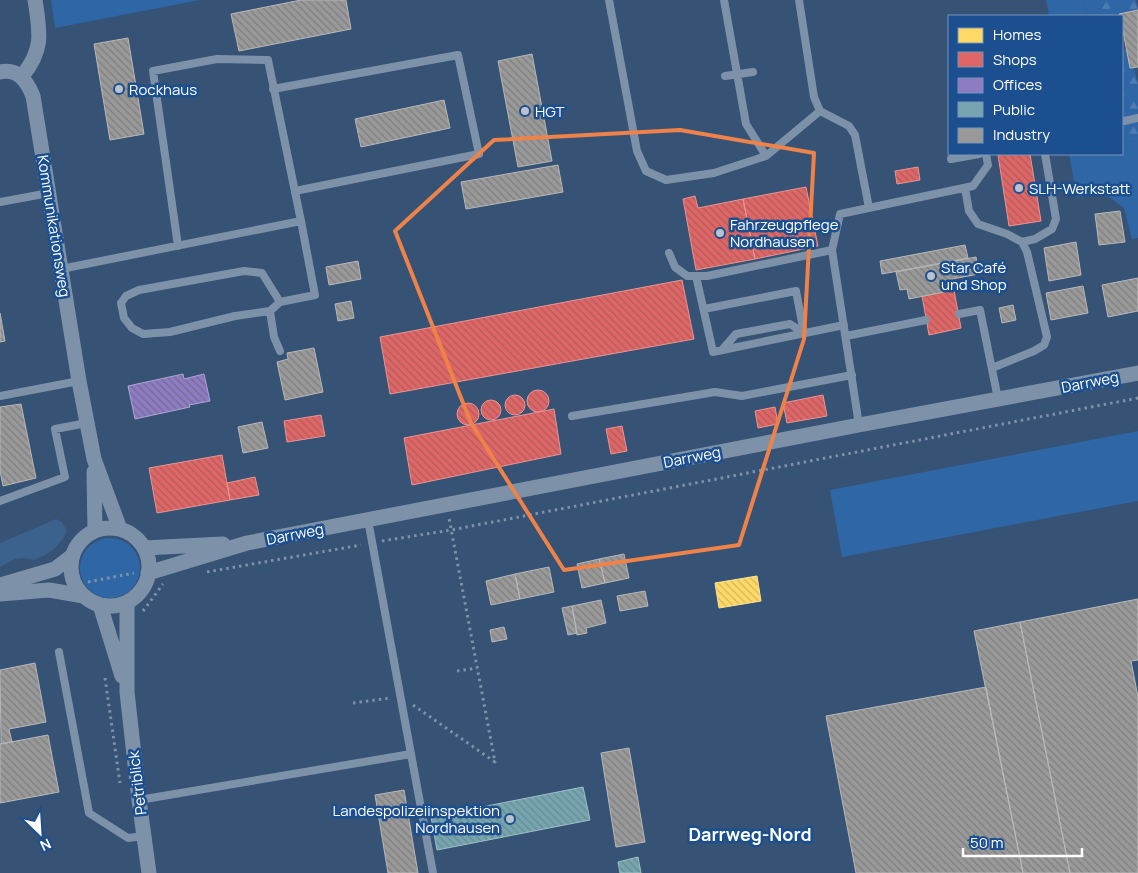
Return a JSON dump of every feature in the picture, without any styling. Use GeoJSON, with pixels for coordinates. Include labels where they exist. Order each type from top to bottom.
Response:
{"type":"FeatureCollection","features":[{"type":"Feature","properties":{"kind":"street"},"geometry":{"type":"LineString","coordinates":[[0,72],[14,72],[22,76],[29,68],[36,53],[40,36],[35,0]]}},
{"type":"Feature","properties":{"kind":"street","name":"Kommunikationsweg"},"geometry":{"type":"LineString","coordinates":[[22,76],[29,84],[33,96],[79,381],[94,460],[95,530]]}},
{"type":"Feature","properties":{"kind":"street","name":"Darrweg"},"geometry":{"type":"LineString","coordinates":[[149,571],[247,543],[1138,373]]}},
{"type":"Feature","properties":{"kind":"street","name":"Kommunikationsweg"},"geometry":{"type":"LineString","coordinates":[[94,460],[120,529]]}},
{"type":"Feature","properties":{"kind":"street"},"geometry":{"type":"LineString","coordinates":[[107,528],[120,529],[138,540],[144,548],[148,557],[149,571],[140,591],[127,603],[112,606],[100,605],[79,590],[71,575],[72,556],[77,545],[95,530],[107,528]]}},
{"type":"Feature","properties":{"kind":"street","name":"Darrweg"},"geometry":{"type":"LineString","coordinates":[[144,548],[247,543]]}},
{"type":"Feature","properties":{"kind":"street"},"geometry":{"type":"LineString","coordinates":[[0,585],[55,569],[72,556]]}},
{"type":"Feature","properties":{"kind":"street"},"geometry":{"type":"LineString","coordinates":[[0,594],[49,590],[79,590]]}},
{"type":"Feature","properties":{"kind":"street","name":"Petriblick"},"geometry":{"type":"LineString","coordinates":[[127,603],[126,692],[149,873]]}},
{"type":"Feature","properties":{"kind":"street","name":"Petriblick"},"geometry":{"type":"LineString","coordinates":[[100,605],[126,692]]}},
{"type":"Feature","properties":{"kind":"lane"},"geometry":{"type":"LineString","coordinates":[[609,0],[637,151],[646,171],[666,180],[714,173],[766,156],[820,111]]}},
{"type":"Feature","properties":{"kind":"lane"},"geometry":{"type":"LineString","coordinates":[[724,0],[746,124],[766,156]]}},
{"type":"Feature","properties":{"kind":"lane"},"geometry":{"type":"LineString","coordinates":[[799,0],[814,98],[820,111],[849,126],[855,135],[869,208]]}},
{"type":"Feature","properties":{"kind":"lane"},"geometry":{"type":"LineString","coordinates":[[273,89],[458,55],[479,154],[295,191]]}},
{"type":"Feature","properties":{"kind":"lane"},"geometry":{"type":"LineString","coordinates":[[178,246],[153,71],[217,58],[268,60],[315,295],[280,302],[270,311],[235,316],[170,332],[143,334],[132,328],[124,318],[121,303],[126,296],[139,290],[244,272],[262,273],[280,302]]}},
{"type":"Feature","properties":{"kind":"lane"},"geometry":{"type":"LineString","coordinates":[[725,76],[753,72]]}},
{"type":"Feature","properties":{"kind":"lane"},"geometry":{"type":"LineString","coordinates":[[1124,121],[1138,118]]}},
{"type":"Feature","properties":{"kind":"lane"},"geometry":{"type":"LineString","coordinates":[[951,159],[973,155]]}},
{"type":"Feature","properties":{"kind":"lane"},"geometry":{"type":"LineString","coordinates":[[859,425],[832,250],[840,214],[973,186],[988,165],[986,155]]}},
{"type":"Feature","properties":{"kind":"lane"},"geometry":{"type":"LineString","coordinates":[[1022,242],[1034,239],[1052,229],[1056,219],[1044,155]]}},
{"type":"Feature","properties":{"kind":"lane"},"geometry":{"type":"LineString","coordinates":[[965,188],[969,211],[978,224],[1007,234],[1022,242],[1027,252],[1047,337],[1044,345],[1034,351],[992,368]]}},
{"type":"Feature","properties":{"kind":"lane"},"geometry":{"type":"LineString","coordinates":[[0,201],[49,192]]}},
{"type":"Feature","properties":{"kind":"lane"},"geometry":{"type":"LineString","coordinates":[[61,269],[301,221]]}},
{"type":"Feature","properties":{"kind":"lane"},"geometry":{"type":"LineString","coordinates":[[669,253],[675,267],[687,276],[707,276],[832,250]]}},
{"type":"Feature","properties":{"kind":"lane"},"geometry":{"type":"LineString","coordinates":[[696,276],[713,352],[844,325]]}},
{"type":"Feature","properties":{"kind":"lane"},"geometry":{"type":"LineString","coordinates":[[704,309],[796,291],[804,333]]}},
{"type":"Feature","properties":{"kind":"lane"},"geometry":{"type":"LineString","coordinates":[[959,314],[980,310],[998,400]]}},
{"type":"Feature","properties":{"kind":"lane"},"geometry":{"type":"LineString","coordinates":[[270,311],[274,337],[280,351]]}},
{"type":"Feature","properties":{"kind":"lane"},"geometry":{"type":"LineString","coordinates":[[846,336],[926,320]]}},
{"type":"Feature","properties":{"kind":"lane"},"geometry":{"type":"LineString","coordinates":[[722,350],[736,334],[790,324],[804,333]]}},
{"type":"Feature","properties":{"kind":"lane"},"geometry":{"type":"LineString","coordinates":[[572,416],[715,392],[742,396],[852,374]]}},
{"type":"Feature","properties":{"kind":"lane"},"geometry":{"type":"LineString","coordinates":[[0,396],[79,381]]}},
{"type":"Feature","properties":{"kind":"lane"},"geometry":{"type":"LineString","coordinates":[[0,501],[65,477],[55,429],[87,423]]}},
{"type":"Feature","properties":{"kind":"lane"},"geometry":{"type":"LineString","coordinates":[[368,520],[432,873]]}},
{"type":"Feature","properties":{"kind":"lane"},"geometry":{"type":"LineString","coordinates":[[60,652],[89,813],[128,838],[144,836]]}},
{"type":"Feature","properties":{"kind":"lane"},"geometry":{"type":"LineString","coordinates":[[139,800],[411,754]]}},
{"type":"Feature","properties":{"kind":"path"},"geometry":{"type":"LineString","coordinates":[[205,573],[451,530],[1138,398]]}},
{"type":"Feature","properties":{"kind":"path"},"geometry":{"type":"LineString","coordinates":[[353,703],[400,696],[495,762],[446,505]]}},
{"type":"Feature","properties":{"kind":"path"},"geometry":{"type":"LineString","coordinates":[[79,590],[149,571]]}},
{"type":"Feature","properties":{"kind":"path"},"geometry":{"type":"LineString","coordinates":[[127,628],[137,627],[142,612],[162,585],[168,582]]}},
{"type":"Feature","properties":{"kind":"path"},"geometry":{"type":"LineString","coordinates":[[457,670],[477,668]]}},
{"type":"Feature","properties":{"kind":"path"},"geometry":{"type":"LineString","coordinates":[[104,671],[121,789]]}},
{"type":"Feature","properties":{"kind":"highlighted area"},"geometry":{"type":"Polygon","coordinates":[[[680,130],[814,153],[804,339],[739,545],[564,570],[471,423],[395,231],[494,140],[680,130]]]}},
{"type":"Feature","properties":{"kind":"green space"},"geometry":{"type":"Polygon","coordinates":[[[51,0],[200,0],[55,28],[51,0]]]}},
{"type":"Feature","properties":{"kind":"green space"},"geometry":{"type":"Polygon","coordinates":[[[1046,0],[1084,0],[1087,15],[1049,15],[1046,0]]]}},
{"type":"Feature","properties":{"kind":"green space"},"geometry":{"type":"Polygon","coordinates":[[[1084,0],[1136,0],[1138,10],[1112,15],[1087,15],[1084,0]]]}},
{"type":"Feature","properties":{"kind":"green space"},"geometry":{"type":"Polygon","coordinates":[[[1126,49],[1130,68],[1134,68],[1138,84],[1138,140],[1123,143],[1123,50],[1126,49]]]}},
{"type":"Feature","properties":{"kind":"green space"},"geometry":{"type":"Polygon","coordinates":[[[1138,140],[1138,238],[1132,239],[1124,208],[1109,197],[1092,194],[1077,198],[1069,155],[1123,155],[1123,143],[1138,140]]]}},
{"type":"Feature","properties":{"kind":"green space"},"geometry":{"type":"Polygon","coordinates":[[[1138,431],[1138,501],[842,557],[830,490],[1138,431]]]}},
{"type":"Feature","properties":{"kind":"green space"},"geometry":{"type":"Polygon","coordinates":[[[110,538],[126,543],[131,547],[135,552],[140,568],[135,584],[131,589],[126,593],[110,598],[94,593],[89,589],[85,584],[80,568],[85,552],[89,547],[94,543],[110,538]]]}},
{"type":"Feature","properties":{"kind":"shaded area"},"geometry":{"type":"Polygon","coordinates":[[[56,519],[62,522],[67,531],[64,538],[54,549],[34,560],[15,559],[0,567],[0,543],[56,519]]]}},
{"type":"Feature","properties":{"kind":"building: Homes"},"geometry":{"type":"Polygon","coordinates":[[[757,576],[761,601],[719,608],[715,583],[757,576]]]}},
{"type":"Feature","properties":{"kind":"building: Shops","name":"SLH-Werkstatt"},"geometry":{"type":"Polygon","coordinates":[[[998,155],[1030,155],[1041,221],[1009,226],[998,155]]]}},
{"type":"Feature","properties":{"kind":"building: Shops"},"geometry":{"type":"Polygon","coordinates":[[[918,167],[920,180],[897,184],[895,171],[918,167]]]}},
{"type":"Feature","properties":{"kind":"building: Shops"},"geometry":{"type":"Polygon","coordinates":[[[806,187],[818,246],[755,259],[743,199],[806,187]]]}},
{"type":"Feature","properties":{"kind":"building: Shops","name":"Fahrzeugpflege Nordhausen"},"geometry":{"type":"Polygon","coordinates":[[[695,196],[698,208],[743,199],[755,259],[696,270],[683,199],[695,196]]]}},
{"type":"Feature","properties":{"kind":"building: Shops"},"geometry":{"type":"Polygon","coordinates":[[[682,280],[694,339],[390,394],[380,337],[682,280]]]}},
{"type":"Feature","properties":{"kind":"building: Shops"},"geometry":{"type":"Polygon","coordinates":[[[954,290],[961,328],[929,335],[922,296],[954,290]]]}},
{"type":"Feature","properties":{"kind":"building: Shops"},"geometry":{"type":"Polygon","coordinates":[[[538,390],[548,397],[549,401],[542,411],[538,412],[528,405],[527,401],[534,391],[538,390]]]}},
{"type":"Feature","properties":{"kind":"building: Shops"},"geometry":{"type":"Polygon","coordinates":[[[511,395],[519,395],[525,401],[525,409],[519,415],[511,415],[505,409],[505,401],[511,395]]]}},
{"type":"Feature","properties":{"kind":"building: Shops"},"geometry":{"type":"Polygon","coordinates":[[[823,395],[827,416],[787,423],[783,403],[823,395]]]}},
{"type":"Feature","properties":{"kind":"building: Shops"},"geometry":{"type":"Polygon","coordinates":[[[487,400],[495,400],[501,406],[501,414],[495,420],[487,420],[481,414],[481,406],[487,400]]]}},
{"type":"Feature","properties":{"kind":"building: Shops"},"geometry":{"type":"Polygon","coordinates":[[[468,403],[478,410],[479,414],[472,424],[468,425],[458,418],[457,414],[464,404],[468,403]]]}},
{"type":"Feature","properties":{"kind":"building: Shops"},"geometry":{"type":"Polygon","coordinates":[[[775,407],[778,424],[758,428],[755,411],[775,407]]]}},
{"type":"Feature","properties":{"kind":"building: Shops"},"geometry":{"type":"Polygon","coordinates":[[[554,409],[561,454],[412,485],[404,438],[554,409]]]}},
{"type":"Feature","properties":{"kind":"building: Shops"},"geometry":{"type":"Polygon","coordinates":[[[321,415],[325,436],[287,442],[284,421],[321,415]]]}},
{"type":"Feature","properties":{"kind":"building: Shops"},"geometry":{"type":"Polygon","coordinates":[[[622,426],[627,451],[611,454],[606,429],[622,426]]]}},
{"type":"Feature","properties":{"kind":"building: Shops"},"geometry":{"type":"Polygon","coordinates":[[[222,455],[230,500],[157,513],[149,468],[222,455]]]}},
{"type":"Feature","properties":{"kind":"building: Shops"},"geometry":{"type":"Polygon","coordinates":[[[255,477],[259,495],[230,500],[227,483],[255,477]]]}},
{"type":"Feature","properties":{"kind":"building: Offices"},"geometry":{"type":"Polygon","coordinates":[[[183,374],[184,379],[204,374],[210,401],[135,419],[128,386],[183,374]]]}},
{"type":"Feature","properties":{"kind":"building: Public","name":"Landespolizeiinspektion Nordhausen"},"geometry":{"type":"Polygon","coordinates":[[[583,787],[590,820],[437,850],[431,817],[583,787]]]}},
{"type":"Feature","properties":{"kind":"building: Public"},"geometry":{"type":"Polygon","coordinates":[[[638,857],[641,873],[620,873],[618,862],[638,857]]]}},
{"type":"Feature","properties":{"kind":"building: Industry"},"geometry":{"type":"Polygon","coordinates":[[[301,0],[346,0],[351,29],[239,51],[231,14],[301,0]]]}},
{"type":"Feature","properties":{"kind":"building: Industry"},"geometry":{"type":"Polygon","coordinates":[[[1138,10],[1138,67],[1130,68],[1123,31],[1123,15],[1119,14],[1138,10]]]}},
{"type":"Feature","properties":{"kind":"building: Industry","name":"Rockhaus"},"geometry":{"type":"Polygon","coordinates":[[[128,38],[144,134],[110,140],[94,44],[128,38]]]}},
{"type":"Feature","properties":{"kind":"building: Industry","name":"HGT"},"geometry":{"type":"Polygon","coordinates":[[[532,54],[552,161],[518,167],[498,61],[532,54]]]}},
{"type":"Feature","properties":{"kind":"building: Industry"},"geometry":{"type":"Polygon","coordinates":[[[444,100],[450,128],[361,147],[355,119],[444,100]]]}},
{"type":"Feature","properties":{"kind":"building: Industry"},"geometry":{"type":"Polygon","coordinates":[[[558,165],[563,192],[466,209],[461,182],[558,165]]]}},
{"type":"Feature","properties":{"kind":"building: Industry"},"geometry":{"type":"Polygon","coordinates":[[[1120,211],[1125,242],[1099,245],[1095,214],[1120,211]]]}},
{"type":"Feature","properties":{"kind":"building: Industry"},"geometry":{"type":"Polygon","coordinates":[[[1076,242],[1081,275],[1049,281],[1044,248],[1076,242]]]}},
{"type":"Feature","properties":{"kind":"building: Industry"},"geometry":{"type":"Polygon","coordinates":[[[965,245],[968,258],[882,274],[880,261],[965,245]]]}},
{"type":"Feature","properties":{"kind":"building: Industry","name":"Star Café und Shop"},"geometry":{"type":"Polygon","coordinates":[[[976,257],[979,274],[952,279],[954,290],[909,299],[907,289],[900,290],[896,272],[976,257]]]}},
{"type":"Feature","properties":{"kind":"building: Industry"},"geometry":{"type":"Polygon","coordinates":[[[358,261],[361,279],[329,285],[326,267],[358,261]]]}},
{"type":"Feature","properties":{"kind":"building: Industry"},"geometry":{"type":"Polygon","coordinates":[[[1138,278],[1138,311],[1108,317],[1102,285],[1138,278]]]}},
{"type":"Feature","properties":{"kind":"building: Industry"},"geometry":{"type":"Polygon","coordinates":[[[1083,286],[1088,313],[1051,320],[1046,293],[1083,286]]]}},
{"type":"Feature","properties":{"kind":"building: Industry"},"geometry":{"type":"Polygon","coordinates":[[[351,301],[354,318],[338,321],[335,304],[351,301]]]}},
{"type":"Feature","properties":{"kind":"building: Industry"},"geometry":{"type":"Polygon","coordinates":[[[1013,305],[1016,320],[1002,323],[999,308],[1013,305]]]}},
{"type":"Feature","properties":{"kind":"building: Industry"},"geometry":{"type":"Polygon","coordinates":[[[0,313],[5,341],[0,342],[0,313]]]}},
{"type":"Feature","properties":{"kind":"building: Industry"},"geometry":{"type":"Polygon","coordinates":[[[314,348],[323,392],[285,400],[277,362],[288,359],[287,353],[314,348]]]}},
{"type":"Feature","properties":{"kind":"building: Industry"},"geometry":{"type":"Polygon","coordinates":[[[21,404],[36,478],[3,486],[0,471],[0,407],[21,404]]]}},
{"type":"Feature","properties":{"kind":"building: Industry"},"geometry":{"type":"Polygon","coordinates":[[[262,422],[268,448],[243,453],[238,427],[262,422]]]}},
{"type":"Feature","properties":{"kind":"building: Industry"},"geometry":{"type":"Polygon","coordinates":[[[624,554],[629,578],[605,583],[599,559],[624,554]]]}},
{"type":"Feature","properties":{"kind":"building: Industry"},"geometry":{"type":"Polygon","coordinates":[[[599,559],[605,583],[582,588],[577,564],[599,559]]]}},
{"type":"Feature","properties":{"kind":"building: Industry"},"geometry":{"type":"Polygon","coordinates":[[[549,567],[554,592],[520,599],[515,574],[549,567]]]}},
{"type":"Feature","properties":{"kind":"building: Industry"},"geometry":{"type":"Polygon","coordinates":[[[515,574],[520,599],[491,605],[486,581],[515,574]]]}},
{"type":"Feature","properties":{"kind":"building: Industry"},"geometry":{"type":"Polygon","coordinates":[[[645,591],[648,606],[620,611],[617,596],[645,591]]]}},
{"type":"Feature","properties":{"kind":"building: Industry"},"geometry":{"type":"Polygon","coordinates":[[[1138,599],[1138,660],[1131,661],[1138,697],[1138,873],[1070,873],[1020,622],[1138,599]]]}},
{"type":"Feature","properties":{"kind":"building: Industry"},"geometry":{"type":"Polygon","coordinates":[[[601,600],[606,623],[586,628],[587,633],[577,635],[572,606],[601,600]]]}},
{"type":"Feature","properties":{"kind":"building: Industry"},"geometry":{"type":"Polygon","coordinates":[[[572,606],[577,633],[568,635],[562,608],[572,606]]]}},
{"type":"Feature","properties":{"kind":"building: Industry"},"geometry":{"type":"Polygon","coordinates":[[[1020,622],[1070,873],[1023,873],[974,631],[1020,622]]]}},
{"type":"Feature","properties":{"kind":"building: Industry"},"geometry":{"type":"Polygon","coordinates":[[[504,627],[507,639],[492,642],[490,630],[504,627]]]}},
{"type":"Feature","properties":{"kind":"building: Industry"},"geometry":{"type":"Polygon","coordinates":[[[35,663],[46,722],[9,729],[12,742],[1,744],[0,670],[35,663]]]}},
{"type":"Feature","properties":{"kind":"building: Industry"},"geometry":{"type":"Polygon","coordinates":[[[986,687],[1023,873],[856,873],[826,716],[986,687]]]}},
{"type":"Feature","properties":{"kind":"building: Industry"},"geometry":{"type":"Polygon","coordinates":[[[48,735],[59,792],[0,803],[0,744],[48,735]]]}},
{"type":"Feature","properties":{"kind":"building: Industry"},"geometry":{"type":"Polygon","coordinates":[[[629,748],[645,842],[616,847],[601,753],[629,748]]]}},
{"type":"Feature","properties":{"kind":"building: Industry"},"geometry":{"type":"Polygon","coordinates":[[[404,790],[418,873],[388,873],[375,795],[404,790]]]}},
{"type":"Feature","properties":{"kind":"place","name":"Rockhaus"},"geometry":{"type":"Point","coordinates":[119,89]}},
{"type":"Feature","properties":{"kind":"place","name":"HGT"},"geometry":{"type":"Point","coordinates":[525,111]}},
{"type":"Feature","properties":{"kind":"place","name":"SLH-Werkstatt"},"geometry":{"type":"Point","coordinates":[1019,188]}},
{"type":"Feature","properties":{"kind":"place","name":"Fahrzeugpflege Nordhausen"},"geometry":{"type":"Point","coordinates":[720,233]}},
{"type":"Feature","properties":{"kind":"place","name":"Star Café und Shop"},"geometry":{"type":"Point","coordinates":[931,276]}},
{"type":"Feature","properties":{"kind":"place","name":"Landespolizeiinspektion Nordhausen"},"geometry":{"type":"Point","coordinates":[510,819]}},
{"type":"Feature","properties":{"kind":"district","name":"Darrweg-Nord"},"geometry":{"type":"Point","coordinates":[750,834]}}]}
